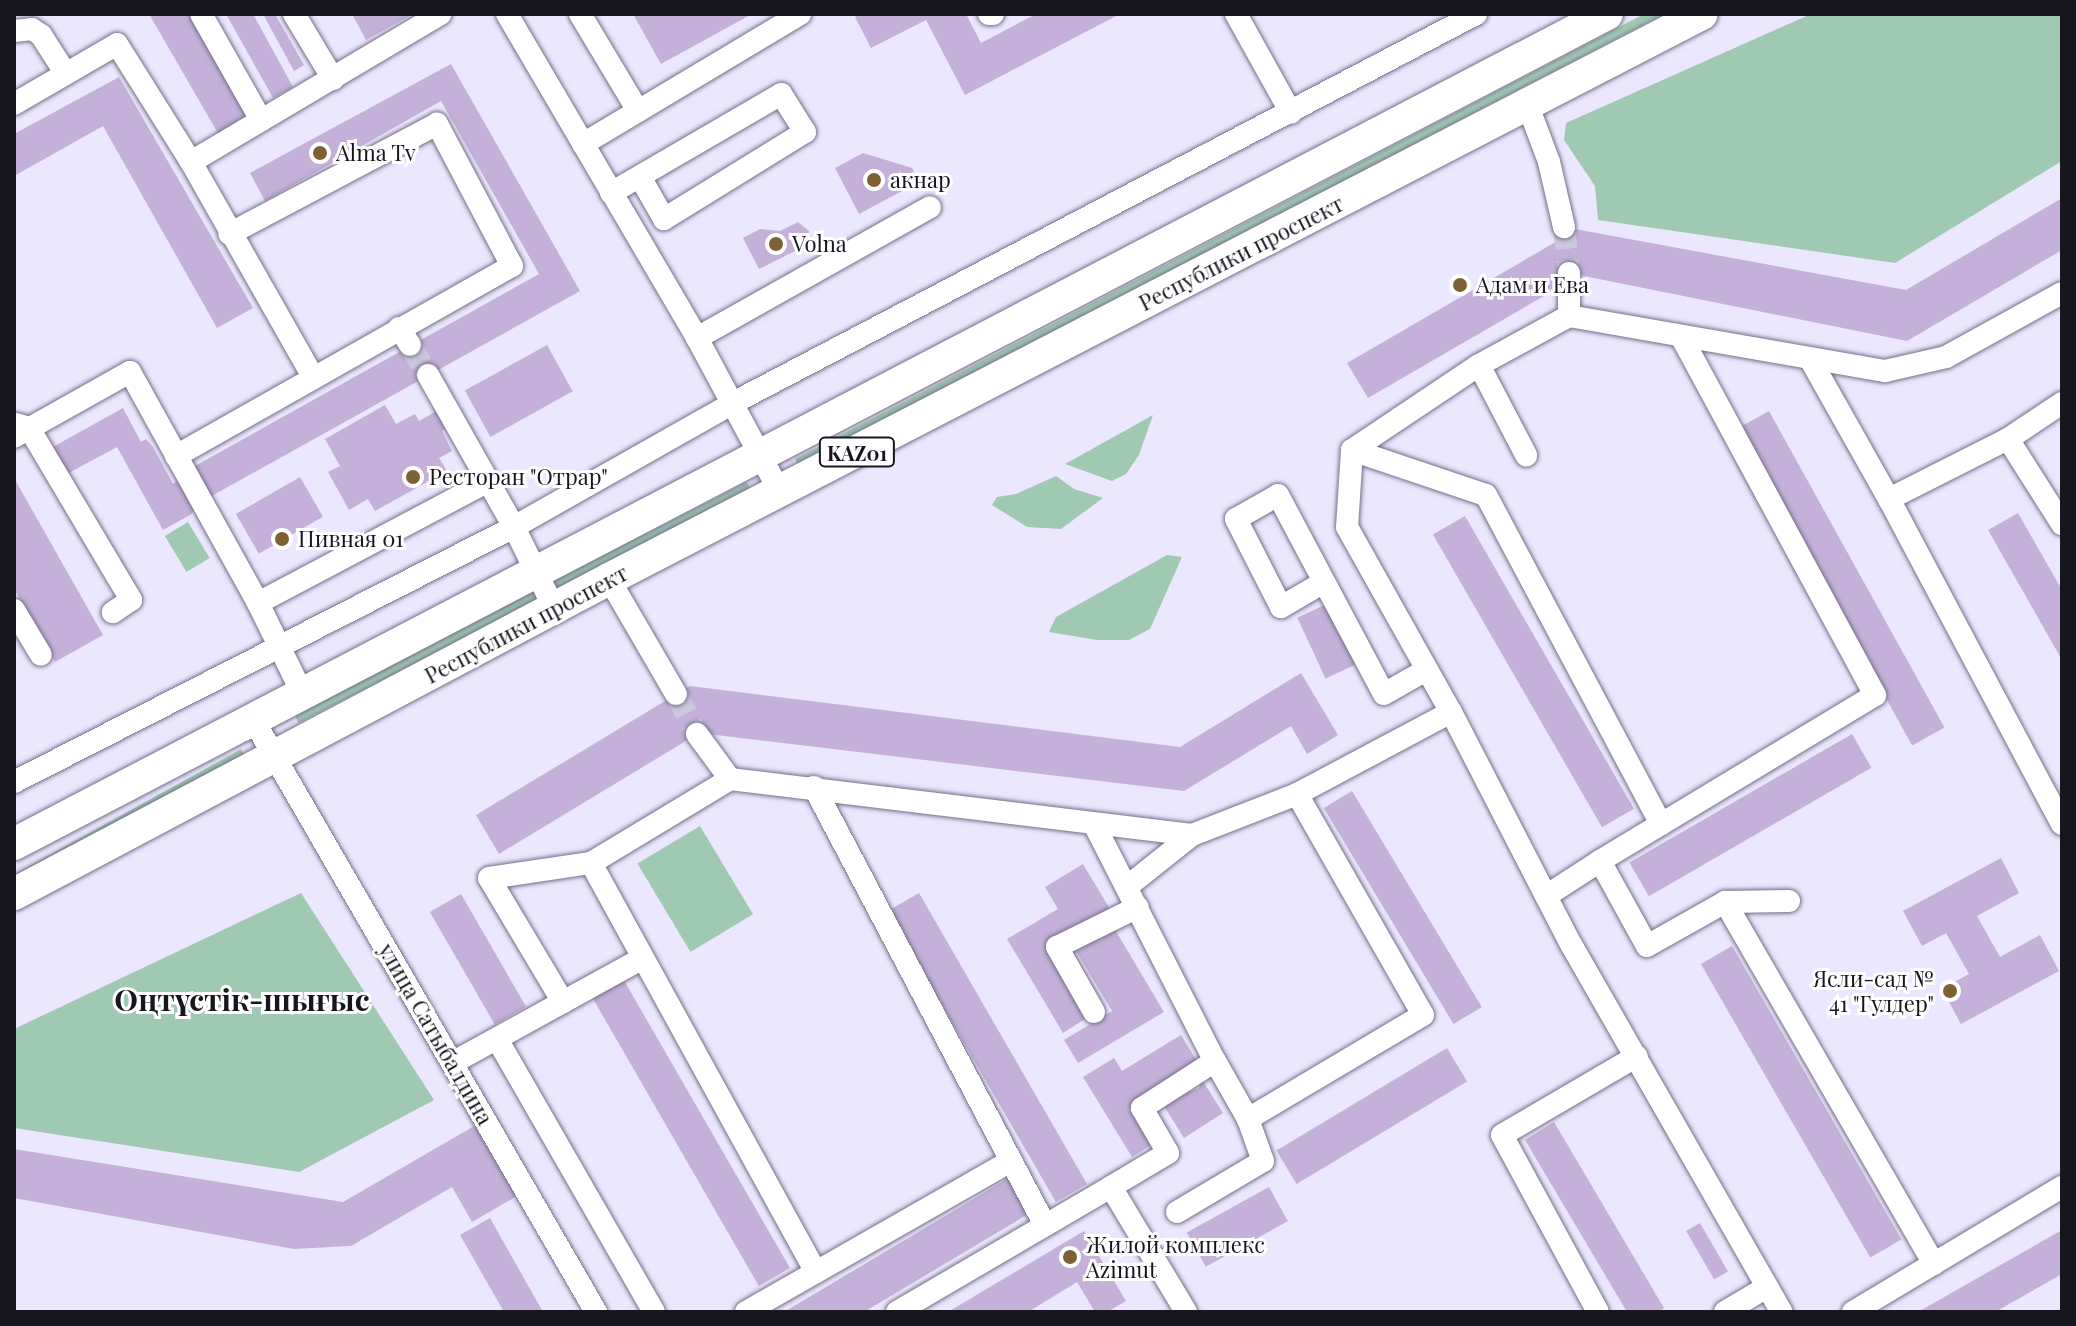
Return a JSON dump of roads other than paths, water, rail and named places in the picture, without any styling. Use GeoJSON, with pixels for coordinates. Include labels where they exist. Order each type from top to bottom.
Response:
{"type":"FeatureCollection","features":[{"type":"Feature","properties":{"kind":"highway","name":"Республики проспект"},"geometry":{"type":"LineString","coordinates":[[14,844],[1607,14]]}},
{"type":"Feature","properties":{"kind":"highway","name":"Республики проспект"},"geometry":{"type":"LineString","coordinates":[[14,894],[609,579],[1702,14]]}},
{"type":"Feature","properties":{"kind":"street"},"geometry":{"type":"LineString","coordinates":[[201,14],[261,120]]}},
{"type":"Feature","properties":{"kind":"street"},"geometry":{"type":"LineString","coordinates":[[294,14],[333,79]]}},
{"type":"Feature","properties":{"kind":"street"},"geometry":{"type":"LineString","coordinates":[[191,162],[440,14]]}},
{"type":"Feature","properties":{"kind":"street"},"geometry":{"type":"LineString","coordinates":[[507,14],[697,338],[780,492]]}},
{"type":"Feature","properties":{"kind":"street"},"geometry":{"type":"LineString","coordinates":[[580,14],[638,111]]}},
{"type":"Feature","properties":{"kind":"street"},"geometry":{"type":"LineString","coordinates":[[583,144],[800,14]]}},
{"type":"Feature","properties":{"kind":"street"},"geometry":{"type":"LineString","coordinates":[[1236,14],[1291,113]]}},
{"type":"Feature","properties":{"kind":"street"},"geometry":{"type":"LineString","coordinates":[[14,782],[514,527],[731,404],[1476,14]]}},
{"type":"Feature","properties":{"kind":"street"},"geometry":{"type":"LineString","coordinates":[[14,31],[32,29],[41,35],[66,74]]}},
{"type":"Feature","properties":{"kind":"street"},"geometry":{"type":"LineString","coordinates":[[14,104],[117,44],[191,162],[229,234],[313,377]]}},
{"type":"Feature","properties":{"kind":"street"},"geometry":{"type":"LineString","coordinates":[[611,193],[781,94],[805,132],[664,219],[640,177]]}},
{"type":"Feature","properties":{"kind":"street"},"geometry":{"type":"LineString","coordinates":[[1528,106],[1549,162],[1564,227]]}},
{"type":"Feature","properties":{"kind":"street"},"geometry":{"type":"LineString","coordinates":[[176,456],[313,377],[404,336],[512,266],[437,124],[229,234]]}},
{"type":"Feature","properties":{"kind":"street"},"geometry":{"type":"LineString","coordinates":[[697,338],[930,207]]}},
{"type":"Feature","properties":{"kind":"street"},"geometry":{"type":"LineString","coordinates":[[1569,273],[1569,316]]}},
{"type":"Feature","properties":{"kind":"street"},"geometry":{"type":"LineString","coordinates":[[1352,450],[1479,365],[1569,316],[1885,371],[1946,357],[2062,293]]}},
{"type":"Feature","properties":{"kind":"street"},"geometry":{"type":"LineString","coordinates":[[1546,896],[1875,695],[1681,336]]}},
{"type":"Feature","properties":{"kind":"street"},"geometry":{"type":"LineString","coordinates":[[1810,359],[2059,813]]}},
{"type":"Feature","properties":{"kind":"street"},"geometry":{"type":"LineString","coordinates":[[1479,365],[1526,455]]}},
{"type":"Feature","properties":{"kind":"street"},"geometry":{"type":"LineString","coordinates":[[113,612],[131,600],[19,429],[130,372],[258,603],[303,695]]}},
{"type":"Feature","properties":{"kind":"street"},"geometry":{"type":"LineString","coordinates":[[428,375],[514,527],[554,608]]}},
{"type":"Feature","properties":{"kind":"street"},"geometry":{"type":"LineString","coordinates":[[1889,499],[2008,439],[2062,403]]}},
{"type":"Feature","properties":{"kind":"street"},"geometry":{"type":"LineString","coordinates":[[2008,439],[2062,524]]}},
{"type":"Feature","properties":{"kind":"street"},"geometry":{"type":"LineString","coordinates":[[1352,450],[1486,495],[1661,824]]}},
{"type":"Feature","properties":{"kind":"street"},"geometry":{"type":"LineString","coordinates":[[1352,450],[1347,527],[1451,712],[1546,896],[1782,1312]]}},
{"type":"Feature","properties":{"kind":"street"},"geometry":{"type":"LineString","coordinates":[[258,603],[488,481]]}},
{"type":"Feature","properties":{"kind":"street"},"geometry":{"type":"LineString","coordinates":[[1324,582],[1281,607],[1236,519],[1278,495],[1384,694],[1426,670]]}},
{"type":"Feature","properties":{"kind":"street"},"geometry":{"type":"LineString","coordinates":[[609,579],[676,694]]}},
{"type":"Feature","properties":{"kind":"street"},"geometry":{"type":"LineString","coordinates":[[14,610],[41,655]]}},
{"type":"Feature","properties":{"kind":"street"},"geometry":{"type":"LineString","coordinates":[[1128,886],[1192,835],[1297,794],[1451,712]]}},
{"type":"Feature","properties":{"kind":"street"},"geometry":{"type":"LineString","coordinates":[[254,721],[274,759]]}},
{"type":"Feature","properties":{"kind":"street"},"geometry":{"type":"LineString","coordinates":[[697,734],[730,779]]}},
{"type":"Feature","properties":{"kind":"street","name":"улица Сатыбалдина"},"geometry":{"type":"LineString","coordinates":[[274,759],[454,1062],[596,1312]]}},
{"type":"Feature","properties":{"kind":"street"},"geometry":{"type":"LineString","coordinates":[[563,1002],[489,878],[591,863],[730,779],[1192,835]]}},
{"type":"Feature","properties":{"kind":"street"},"geometry":{"type":"LineString","coordinates":[[814,787],[1044,1224]]}},
{"type":"Feature","properties":{"kind":"street"},"geometry":{"type":"LineString","coordinates":[[1248,1119],[1423,1015],[1297,794]]}},
{"type":"Feature","properties":{"kind":"street"},"geometry":{"type":"LineString","coordinates":[[1094,824],[1215,1061],[1248,1119],[1263,1161],[1177,1212]]}},
{"type":"Feature","properties":{"kind":"street"},"geometry":{"type":"LineString","coordinates":[[1600,861],[1647,946],[1725,902],[1789,901]]}},
{"type":"Feature","properties":{"kind":"street"},"geometry":{"type":"LineString","coordinates":[[591,863],[816,1272]]}},
{"type":"Feature","properties":{"kind":"street"},"geometry":{"type":"LineString","coordinates":[[1725,902],[1934,1264]]}},
{"type":"Feature","properties":{"kind":"street"},"geometry":{"type":"LineString","coordinates":[[1094,1012],[1057,947],[1138,907]]}},
{"type":"Feature","properties":{"kind":"street"},"geometry":{"type":"LineString","coordinates":[[454,1062],[643,958]]}},
{"type":"Feature","properties":{"kind":"street"},"geometry":{"type":"LineString","coordinates":[[497,1039],[654,1312]]}},
{"type":"Feature","properties":{"kind":"street"},"geometry":{"type":"LineString","coordinates":[[1598,1312],[1502,1135],[1637,1056]]}},
{"type":"Feature","properties":{"kind":"street"},"geometry":{"type":"LineString","coordinates":[[897,1312],[1168,1153],[1142,1108],[1215,1061]]}},
{"type":"Feature","properties":{"kind":"street"},"geometry":{"type":"LineString","coordinates":[[748,1311],[1009,1162]]}},
{"type":"Feature","properties":{"kind":"street"},"geometry":{"type":"LineString","coordinates":[[1111,1187],[1186,1312]]}},
{"type":"Feature","properties":{"kind":"street"},"geometry":{"type":"LineString","coordinates":[[1853,1312],[2062,1187]]}},
{"type":"Feature","properties":{"kind":"street"},"geometry":{"type":"LineString","coordinates":[[1725,1312],[1767,1287]]}},
{"type":"Feature","properties":{"kind":"tunnel"},"geometry":{"type":"LineString","coordinates":[[1564,227],[1569,273]]}},
{"type":"Feature","properties":{"kind":"tunnel"},"geometry":{"type":"LineString","coordinates":[[410,345],[428,375]]}},
{"type":"Feature","properties":{"kind":"tunnel"},"geometry":{"type":"LineString","coordinates":[[676,694],[697,734]]}},
{"type":"Feature","properties":{"kind":"place","name":"Alma Tv"},"geometry":{"type":"Point","coordinates":[320,153]}},
{"type":"Feature","properties":{"kind":"place","name":"акнар"},"geometry":{"type":"Point","coordinates":[874,180]}},
{"type":"Feature","properties":{"kind":"place","name":"Volna"},"geometry":{"type":"Point","coordinates":[776,244]}},
{"type":"Feature","properties":{"kind":"place","name":"Адам и Ева"},"geometry":{"type":"Point","coordinates":[1460,285]}},
{"type":"Feature","properties":{"kind":"place","name":"Ресторан \"Отрар\""},"geometry":{"type":"Point","coordinates":[413,477]}},
{"type":"Feature","properties":{"kind":"place","name":"Пивная 01"},"geometry":{"type":"Point","coordinates":[282,539]}},
{"type":"Feature","properties":{"kind":"place","name":"Ясли-сад № 41 \"Гулдер\""},"geometry":{"type":"Point","coordinates":[1950,991]}},
{"type":"Feature","properties":{"kind":"place","name":"Жилой комплекс Azimut"},"geometry":{"type":"Point","coordinates":[1070,1257]}},
{"type":"Feature","properties":{"kind":"district","name":"Оңтүстік-шығыс"},"geometry":{"type":"Point","coordinates":[242,999]}}]}
